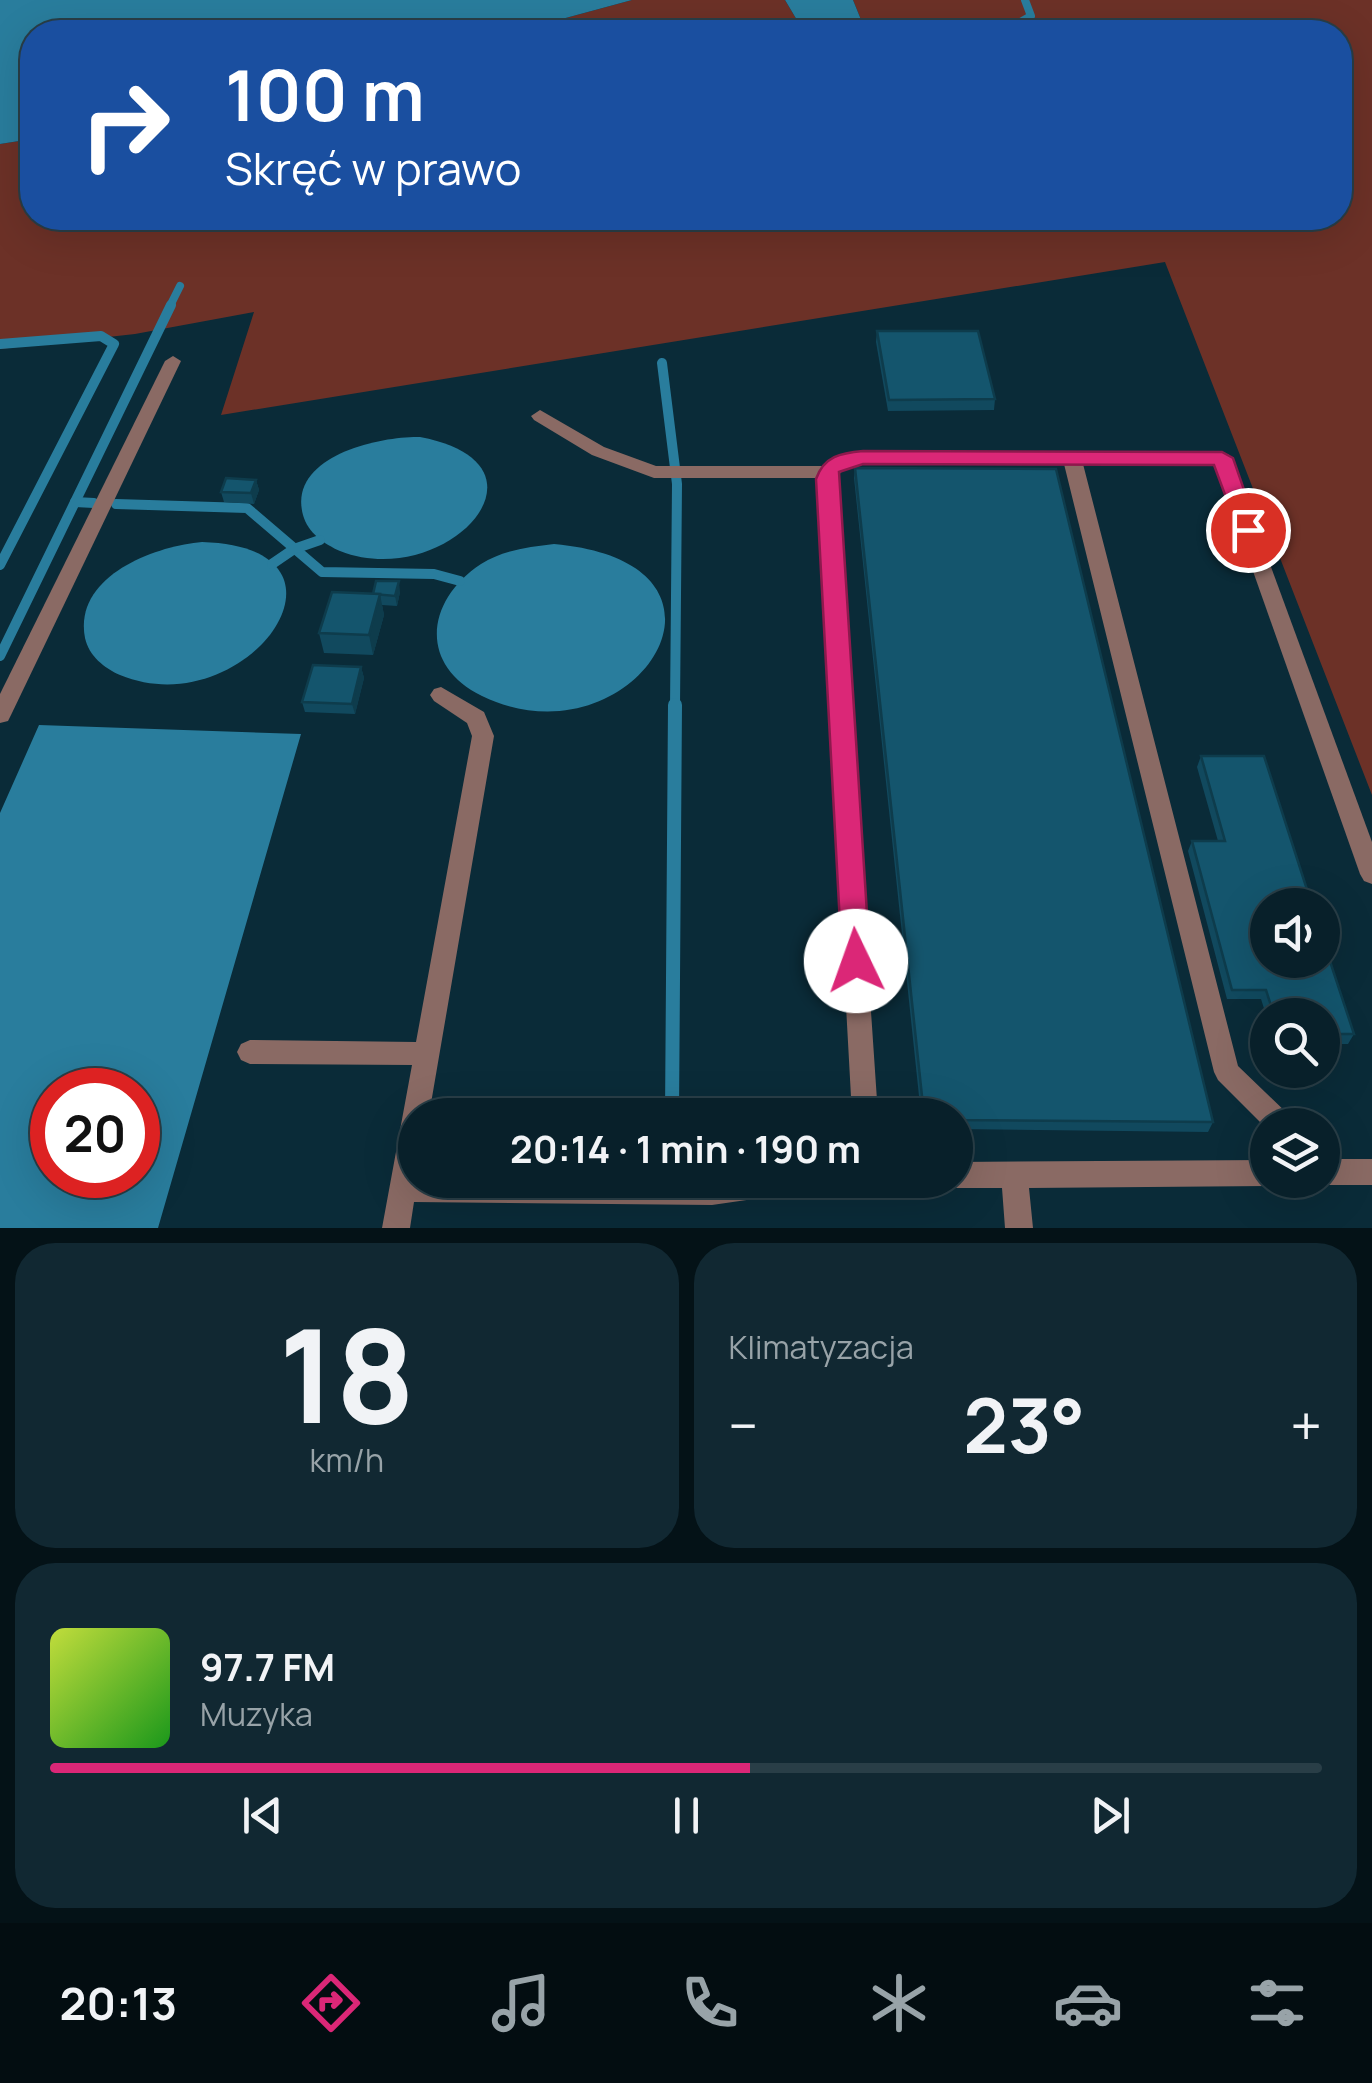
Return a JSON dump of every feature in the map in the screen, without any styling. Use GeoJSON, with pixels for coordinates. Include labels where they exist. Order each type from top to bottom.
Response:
{"type":"FeatureCollection","features":[{"type":"Feature","properties":{"kind":"street"},"geometry":{"type":"LineString","coordinates":[[0,715],[173,361]]}},
{"type":"Feature","properties":{"kind":"street"},"geometry":{"type":"LineString","coordinates":[[540,416],[598,451],[654,472],[829,472],[843,460],[863,458],[1222,458],[1372,874]]}},
{"type":"Feature","properties":{"kind":"street"},"geometry":{"type":"LineString","coordinates":[[1072,458],[1227,1072],[1264,1108]]}},
{"type":"Feature","properties":{"kind":"street"},"geometry":{"type":"LineString","coordinates":[[829,472],[865,1098]]}},
{"type":"Feature","properties":{"kind":"street"},"geometry":{"type":"LineString","coordinates":[[419,1098],[483,736],[476,718],[441,696]]}},
{"type":"Feature","properties":{"kind":"street"},"geometry":{"type":"LineString","coordinates":[[250,1052],[427,1054]]}},
{"type":"Feature","properties":{"kind":"street"},"geometry":{"type":"LineString","coordinates":[[1340,1171],[1372,1172]]}},
{"type":"Feature","properties":{"kind":"street"},"geometry":{"type":"LineString","coordinates":[[973,1176],[1250,1172]]}},
{"type":"Feature","properties":{"kind":"street"},"geometry":{"type":"LineString","coordinates":[[1014,1177],[1019,1228]]}},
{"type":"Feature","properties":{"kind":"street"},"geometry":{"type":"LineString","coordinates":[[396,1228],[401,1198]]}},
{"type":"Feature","properties":{"kind":"shaded area"},"geometry":{"type":"Polygon","coordinates":[[[632,0],[785,0],[797,20],[558,20],[632,0]]]}},
{"type":"Feature","properties":{"kind":"shaded area"},"geometry":{"type":"Polygon","coordinates":[[[853,0],[1372,0],[1372,795],[1165,262],[221,415],[254,312],[135,334],[0,349],[0,144],[20,141],[20,230],[1352,230],[1352,20],[861,20],[853,0]]]}},
{"type":"Feature","properties":{"kind":"water"},"geometry":{"type":"Polygon","coordinates":[[[0,0],[632,0],[558,20],[20,20],[20,141],[0,144],[0,0]]]}},
{"type":"Feature","properties":{"kind":"water"},"geometry":{"type":"Polygon","coordinates":[[[785,0],[853,0],[861,20],[797,20],[785,0]]]}},
{"type":"Feature","properties":{"kind":"water"},"geometry":{"type":"Polygon","coordinates":[[[420,437],[463,452],[484,472],[486,496],[474,520],[450,540],[417,554],[379,559],[340,551],[313,532],[303,515],[302,495],[309,478],[322,464],[361,446],[420,437]]]}},
{"type":"Feature","properties":{"kind":"water"},"geometry":{"type":"Polygon","coordinates":[[[202,542],[254,551],[280,572],[286,600],[274,630],[247,657],[210,677],[167,684],[120,675],[103,665],[87,644],[85,616],[104,581],[141,558],[202,542]]]}},
{"type":"Feature","properties":{"kind":"water"},"geometry":{"type":"Polygon","coordinates":[[[554,544],[619,559],[654,586],[665,620],[655,654],[628,685],[587,706],[537,711],[482,696],[461,683],[447,667],[439,650],[440,613],[463,579],[489,559],[554,544]]]}},
{"type":"Feature","properties":{"kind":"water"},"geometry":{"type":"Polygon","coordinates":[[[39,725],[301,734],[158,1228],[0,1228],[0,813],[39,725]]]}},
{"type":"Feature","properties":{"kind":"building"},"geometry":{"type":"Polygon","coordinates":[[[877,331],[978,331],[995,399],[889,400],[877,331]]]}},
{"type":"Feature","properties":{"kind":"building"},"geometry":{"type":"Polygon","coordinates":[[[855,468],[1056,469],[1213,1122],[973,1120],[973,1098],[922,1098],[855,468]]]}},
{"type":"Feature","properties":{"kind":"building"},"geometry":{"type":"Polygon","coordinates":[[[226,478],[256,480],[251,493],[221,492],[226,478]]]}},
{"type":"Feature","properties":{"kind":"building"},"geometry":{"type":"Polygon","coordinates":[[[376,581],[399,581],[395,596],[373,594],[376,581]]]}},
{"type":"Feature","properties":{"kind":"building"},"geometry":{"type":"Polygon","coordinates":[[[332,592],[380,594],[369,635],[319,633],[332,592]]]}},
{"type":"Feature","properties":{"kind":"building"},"geometry":{"type":"Polygon","coordinates":[[[313,665],[361,667],[352,704],[302,702],[313,665]]]}},
{"type":"Feature","properties":{"kind":"building"},"geometry":{"type":"Polygon","coordinates":[[[1201,756],[1264,756],[1307,888],[1250,888],[1250,978],[1336,978],[1354,1034],[1340,1034],[1340,998],[1269,998],[1266,990],[1232,990],[1192,841],[1225,841],[1201,756]]]}},
{"type":"Feature","properties":{"kind":"waterway"},"geometry":{"type":"LineString","coordinates":[[1024,20],[1031,16],[1025,0]]}},
{"type":"Feature","properties":{"kind":"waterway"},"geometry":{"type":"LineString","coordinates":[[169,308],[180,286]]}},
{"type":"Feature","properties":{"kind":"waterway"},"geometry":{"type":"LineString","coordinates":[[75,502],[171,305]]}},
{"type":"Feature","properties":{"kind":"waterway"},"geometry":{"type":"LineString","coordinates":[[0,344],[101,336],[114,344],[0,565]]}},
{"type":"Feature","properties":{"kind":"waterway"},"geometry":{"type":"LineString","coordinates":[[662,363],[677,484],[675,707]]}},
{"type":"Feature","properties":{"kind":"waterway"},"geometry":{"type":"LineString","coordinates":[[0,656],[75,502]]}},
{"type":"Feature","properties":{"kind":"waterway"},"geometry":{"type":"LineString","coordinates":[[75,502],[94,503]]}},
{"type":"Feature","properties":{"kind":"waterway"},"geometry":{"type":"LineString","coordinates":[[116,504],[247,508],[295,549]]}},
{"type":"Feature","properties":{"kind":"waterway"},"geometry":{"type":"LineString","coordinates":[[295,549],[320,540]]}},
{"type":"Feature","properties":{"kind":"waterway"},"geometry":{"type":"LineString","coordinates":[[272,564],[295,549]]}},
{"type":"Feature","properties":{"kind":"waterway"},"geometry":{"type":"LineString","coordinates":[[295,549],[322,572],[434,574],[460,581]]}},
{"type":"Feature","properties":{"kind":"waterway"},"geometry":{"type":"LineString","coordinates":[[672,1098],[675,705]]}},
{"type":"Feature","properties":{"kind":"route"},"geometry":{"type":"LineString","coordinates":[[856,961],[826,479],[830,468],[843,460],[863,458],[1222,458],[1248,530]]}}]}
